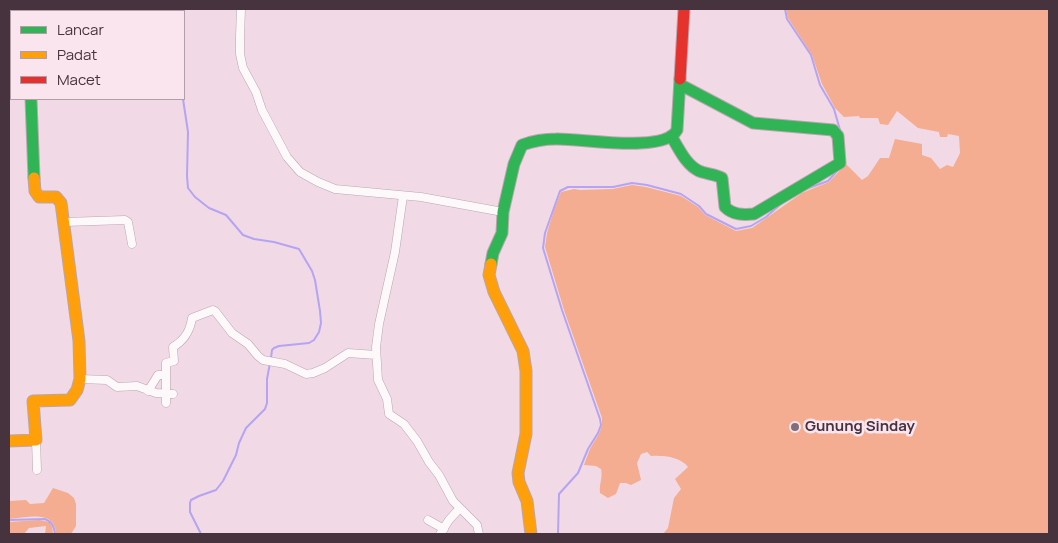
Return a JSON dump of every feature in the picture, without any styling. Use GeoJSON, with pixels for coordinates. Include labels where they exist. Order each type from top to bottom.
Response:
{"type":"FeatureCollection","features":[{"type":"Feature","properties":{"kind":"street"},"geometry":{"type":"LineString","coordinates":[[242,9],[240,54],[244,68],[256,92],[262,110],[287,158],[309,178],[335,189],[421,197],[503,212]]}},
{"type":"Feature","properties":{"kind":"street"},"geometry":{"type":"LineString","coordinates":[[531,534],[527,500],[519,482],[518,473],[526,434],[526,371],[523,351],[494,292],[489,275],[493,253],[502,234],[503,212],[516,156],[527,143],[543,140],[649,142],[671,136],[677,131],[684,9]]}},
{"type":"Feature","properties":{"kind":"street"},"geometry":{"type":"LineString","coordinates":[[671,136],[685,160],[692,166],[697,170],[722,178],[725,207],[728,211],[738,215],[754,214],[840,163],[838,136],[832,130],[753,123],[732,114],[680,85]]}},
{"type":"Feature","properties":{"kind":"street"},"geometry":{"type":"LineString","coordinates":[[31,100],[35,191],[39,197],[56,197],[60,200],[65,222],[79,341],[80,379],[77,390],[70,400],[33,401],[36,470]]}},
{"type":"Feature","properties":{"kind":"street"},"geometry":{"type":"LineString","coordinates":[[403,196],[395,252],[379,324],[376,355],[378,380],[387,400],[389,414],[404,424],[417,441],[453,501],[459,509],[475,522],[479,534]]}},
{"type":"Feature","properties":{"kind":"street"},"geometry":{"type":"LineString","coordinates":[[65,222],[124,220],[128,222],[132,244]]}},
{"type":"Feature","properties":{"kind":"street"},"geometry":{"type":"LineString","coordinates":[[166,403],[169,394],[166,363],[174,361],[173,347],[189,331],[192,318],[213,310],[232,333],[248,344],[263,360],[285,364],[306,374],[325,368],[348,353],[376,355]]}},
{"type":"Feature","properties":{"kind":"street"},"geometry":{"type":"LineString","coordinates":[[148,391],[158,375],[166,375]]}},
{"type":"Feature","properties":{"kind":"street"},"geometry":{"type":"LineString","coordinates":[[80,379],[107,380],[114,386],[137,386],[148,391],[169,394]]}},
{"type":"Feature","properties":{"kind":"street"},"geometry":{"type":"LineString","coordinates":[[9,441],[28,442],[36,440]]}},
{"type":"Feature","properties":{"kind":"street"},"geometry":{"type":"LineString","coordinates":[[428,520],[442,532],[459,509]]}},
{"type":"Feature","properties":{"kind":"shaded area"},"geometry":{"type":"Polygon","coordinates":[[[786,9],[1049,9],[1049,534],[663,534],[668,528],[674,498],[681,489],[675,479],[688,467],[685,464],[671,457],[651,456],[647,452],[641,454],[637,463],[641,480],[631,485],[620,483],[616,494],[608,498],[600,493],[601,469],[596,466],[584,465],[600,431],[602,418],[564,310],[545,247],[547,233],[561,192],[574,189],[613,189],[632,185],[646,187],[681,196],[698,207],[705,215],[736,231],[752,228],[802,193],[829,182],[846,164],[862,180],[868,176],[880,158],[889,158],[895,139],[922,144],[922,155],[931,158],[940,169],[947,165],[953,167],[960,153],[959,136],[948,134],[947,137],[940,137],[939,132],[918,128],[897,111],[888,125],[880,124],[878,118],[844,117],[835,108],[822,84],[812,55],[788,18],[786,9]]]}},
{"type":"Feature","properties":{"kind":"shaded area"},"geometry":{"type":"Polygon","coordinates":[[[53,488],[68,493],[74,498],[76,504],[76,526],[71,534],[56,534],[51,521],[45,518],[9,519],[9,501],[26,500],[30,504],[44,503],[53,488]]]}},
{"type":"Feature","properties":{"kind":"shaded area"},"geometry":{"type":"Polygon","coordinates":[[[39,520],[49,522],[52,526],[53,534],[45,534],[46,526],[29,528],[24,534],[9,534],[9,522],[39,520]]]}},
{"type":"Feature","properties":{"kind":"waterway"},"geometry":{"type":"LineString","coordinates":[[785,9],[787,19],[811,55],[820,85],[834,109],[840,130]]}},
{"type":"Feature","properties":{"kind":"waterway"},"geometry":{"type":"LineString","coordinates":[[183,100],[188,132],[188,188],[195,197],[209,208],[226,215],[243,235],[299,249],[312,271],[320,311],[321,323],[319,332],[314,340],[309,343],[274,348],[271,358]]}},
{"type":"Feature","properties":{"kind":"waterway"},"geometry":{"type":"LineString","coordinates":[[806,189],[828,181],[838,170]]}},
{"type":"Feature","properties":{"kind":"waterway"},"geometry":{"type":"LineString","coordinates":[[558,534],[559,494],[578,473],[601,425],[543,248],[545,233],[560,191],[568,187],[613,187],[632,183],[647,185],[681,194],[699,206],[706,214],[736,229],[751,226],[766,217],[781,204]]}},
{"type":"Feature","properties":{"kind":"waterway"},"geometry":{"type":"LineString","coordinates":[[201,534],[190,512],[191,500],[216,490],[223,481],[236,455],[246,428],[265,409],[270,363]]}},
{"type":"Feature","properties":{"kind":"waterway"},"geometry":{"type":"LineString","coordinates":[[9,520],[45,519],[52,525],[55,534]]}},
{"type":"Feature","properties":{"kind":"traffic: fast"},"geometry":{"type":"LineString","coordinates":[[491,264],[493,253],[502,233],[503,212],[514,164],[522,145],[539,140],[552,139],[640,143],[669,137],[677,130],[680,79]]}},
{"type":"Feature","properties":{"kind":"traffic: fast"},"geometry":{"type":"LineString","coordinates":[[671,136],[686,160],[694,168],[722,178],[725,207],[731,212],[738,214],[754,214],[840,163],[838,136],[833,130],[753,123],[681,85]]}},
{"type":"Feature","properties":{"kind":"traffic: fast"},"geometry":{"type":"LineString","coordinates":[[31,100],[34,178]]}},
{"type":"Feature","properties":{"kind":"traffic: slow"},"geometry":{"type":"LineString","coordinates":[[9,441],[36,440],[33,401],[70,400],[77,390],[80,379],[79,341],[61,203],[56,197],[39,197],[35,191],[34,178]]}},
{"type":"Feature","properties":{"kind":"traffic: slow"},"geometry":{"type":"LineString","coordinates":[[491,264],[489,275],[494,292],[523,351],[526,371],[526,434],[518,473],[519,482],[527,501],[531,534]]}},
{"type":"Feature","properties":{"kind":"traffic: jam"},"geometry":{"type":"LineString","coordinates":[[680,79],[684,9]]}},
{"type":"Feature","properties":{"kind":"place","name":"Gunung Sinday"},"geometry":{"type":"Point","coordinates":[795,427]}}]}
